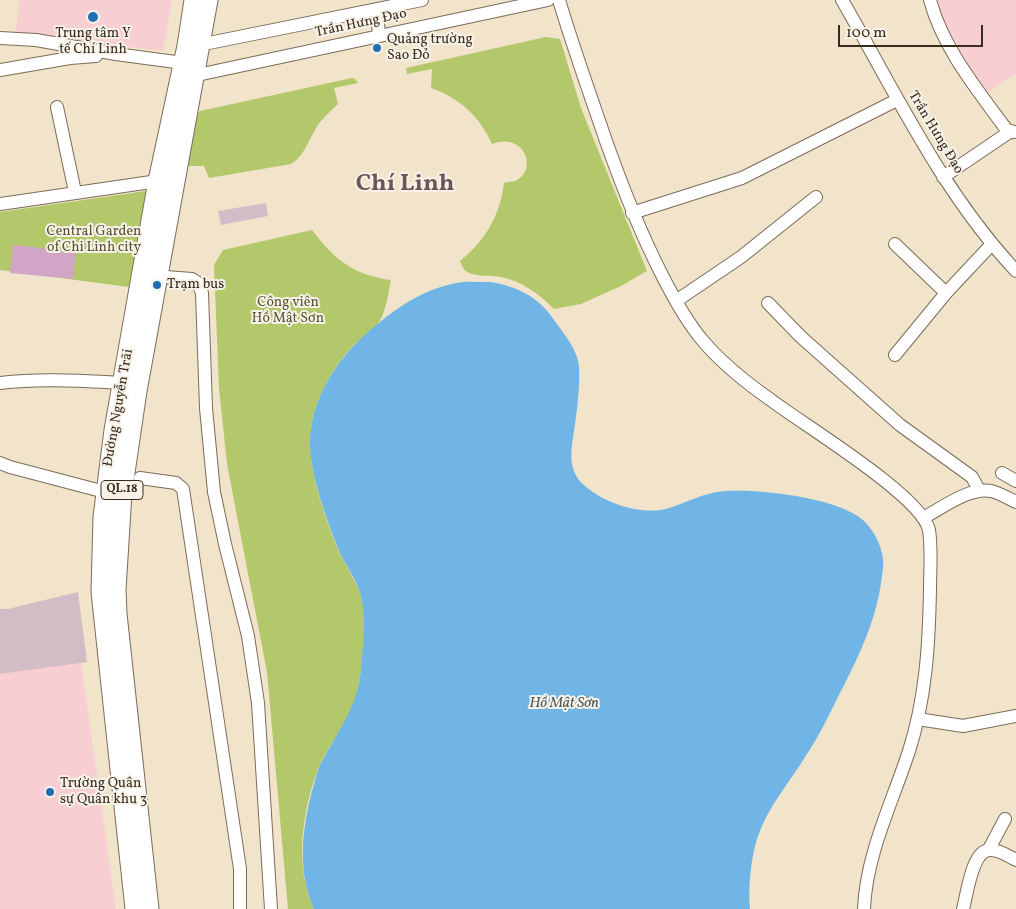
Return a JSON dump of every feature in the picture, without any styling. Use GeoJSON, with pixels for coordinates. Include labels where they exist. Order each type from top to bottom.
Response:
{"type":"FeatureCollection","features":[{"type":"Feature","properties":{"kind":"highway","name":"Đường Nguyễn Trãi"},"geometry":{"type":"LineString","coordinates":[[149,909],[117,614],[114,430],[123,383],[150,276],[189,61],[194,0]]}},
{"type":"Feature","properties":{"kind":"highway","name":"Đường Nguyễn Trãi"},"geometry":{"type":"LineString","coordinates":[[135,909],[101,592],[114,493],[137,391],[158,181],[189,61],[208,0]]}},
{"type":"Feature","properties":{"kind":"street","name":"Trần Hưng Đạo"},"geometry":{"type":"LineString","coordinates":[[189,61],[377,9],[422,0]]}},
{"type":"Feature","properties":{"kind":"street","name":"Trần Hưng Đạo"},"geometry":{"type":"LineString","coordinates":[[189,61],[379,36],[548,0]]}},
{"type":"Feature","properties":{"kind":"street"},"geometry":{"type":"LineString","coordinates":[[559,0],[586,85],[632,213],[676,301],[703,342],[739,376],[770,400],[884,480],[921,513],[929,528],[929,640],[918,719],[865,885],[864,909]]}},
{"type":"Feature","properties":{"kind":"street","name":"Trần Hưng Đạo"},"geometry":{"type":"LineString","coordinates":[[842,0],[897,100],[943,177],[991,244],[1016,271]]}},
{"type":"Feature","properties":{"kind":"street"},"geometry":{"type":"LineString","coordinates":[[930,0],[939,27],[963,68],[1012,133],[943,177]]}},
{"type":"Feature","properties":{"kind":"street"},"geometry":{"type":"LineString","coordinates":[[377,9],[379,36]]}},
{"type":"Feature","properties":{"kind":"street"},"geometry":{"type":"LineString","coordinates":[[0,38],[36,40],[116,54],[189,61]]}},
{"type":"Feature","properties":{"kind":"street"},"geometry":{"type":"LineString","coordinates":[[0,70],[70,58],[116,54]]}},
{"type":"Feature","properties":{"kind":"street"},"geometry":{"type":"LineString","coordinates":[[632,213],[742,178],[897,100]]}},
{"type":"Feature","properties":{"kind":"street"},"geometry":{"type":"LineString","coordinates":[[57,107],[75,192]]}},
{"type":"Feature","properties":{"kind":"street"},"geometry":{"type":"LineString","coordinates":[[0,204],[158,181]]}},
{"type":"Feature","properties":{"kind":"street"},"geometry":{"type":"LineString","coordinates":[[676,301],[741,257],[816,197]]}},
{"type":"Feature","properties":{"kind":"street"},"geometry":{"type":"LineString","coordinates":[[896,244],[946,293]]}},
{"type":"Feature","properties":{"kind":"street"},"geometry":{"type":"LineString","coordinates":[[895,355],[946,293],[991,244]]}},
{"type":"Feature","properties":{"kind":"street"},"geometry":{"type":"LineString","coordinates":[[150,276],[192,279],[198,283],[202,293],[206,408],[214,492],[248,636],[258,703],[271,909]]}},
{"type":"Feature","properties":{"kind":"street"},"geometry":{"type":"LineString","coordinates":[[768,302],[801,336],[900,426],[972,478],[979,490]]}},
{"type":"Feature","properties":{"kind":"street"},"geometry":{"type":"LineString","coordinates":[[0,383],[65,380],[123,383]]}},
{"type":"Feature","properties":{"kind":"street"},"geometry":{"type":"LineString","coordinates":[[0,463],[114,493]]}},
{"type":"Feature","properties":{"kind":"street"},"geometry":{"type":"LineString","coordinates":[[1002,473],[1016,481]]}},
{"type":"Feature","properties":{"kind":"street"},"geometry":{"type":"LineString","coordinates":[[140,478],[176,483],[183,489],[240,869],[240,909]]}},
{"type":"Feature","properties":{"kind":"street"},"geometry":{"type":"LineString","coordinates":[[923,518],[967,494],[979,490],[992,491],[1016,502]]}},
{"type":"Feature","properties":{"kind":"street"},"geometry":{"type":"LineString","coordinates":[[918,719],[964,726],[1016,716]]}},
{"type":"Feature","properties":{"kind":"street"},"geometry":{"type":"LineString","coordinates":[[989,849],[1005,819]]}},
{"type":"Feature","properties":{"kind":"street"},"geometry":{"type":"LineString","coordinates":[[963,909],[974,864],[981,852],[989,849],[1016,860]]}},
{"type":"Feature","properties":{"kind":"shaded area","name":"Trung tâm Y tế Chí Linh"},"geometry":{"type":"Polygon","coordinates":[[[19,0],[172,0],[163,51],[16,34],[19,0]]]}},
{"type":"Feature","properties":{"kind":"shaded area"},"geometry":{"type":"Polygon","coordinates":[[[936,0],[1016,0],[1016,74],[988,92],[969,70],[939,12],[936,0]]]}},
{"type":"Feature","properties":{"kind":"shaded area"},"geometry":{"type":"Polygon","coordinates":[[[266,203],[268,216],[221,225],[218,211],[266,203]]]}},
{"type":"Feature","properties":{"kind":"shaded area"},"geometry":{"type":"Polygon","coordinates":[[[78,592],[87,662],[0,674],[0,609],[8,609],[78,592]]]}},
{"type":"Feature","properties":{"kind":"shaded area","name":"Trường Quân sự Quân khu 3"},"geometry":{"type":"Polygon","coordinates":[[[81,662],[116,909],[0,909],[0,674],[81,662]]]}},
{"type":"Feature","properties":{"kind":"green space"},"geometry":{"type":"Polygon","coordinates":[[[546,37],[560,39],[581,108],[647,271],[621,286],[581,304],[554,309],[536,293],[523,285],[501,277],[469,273],[464,270],[460,261],[484,236],[490,226],[499,206],[504,183],[515,181],[526,170],[525,154],[513,143],[504,141],[492,144],[481,125],[468,110],[451,97],[431,88],[432,69],[407,74],[406,68],[546,37]]]}},
{"type":"Feature","properties":{"kind":"green space"},"geometry":{"type":"Polygon","coordinates":[[[352,78],[358,83],[334,88],[338,104],[321,121],[301,155],[291,164],[209,178],[204,166],[189,166],[187,160],[196,115],[200,111],[352,78]]]}},
{"type":"Feature","properties":{"kind":"green space","name":"Central Garden of Chi Linh city"},"geometry":{"type":"Polygon","coordinates":[[[146,191],[129,287],[0,270],[0,212],[146,191]]]}},
{"type":"Feature","properties":{"kind":"green space","name":"Công viên Hồ Mật Sơn"},"geometry":{"type":"Polygon","coordinates":[[[312,230],[328,249],[355,270],[378,278],[391,280],[381,319],[376,327],[358,341],[332,372],[316,406],[311,430],[311,458],[317,489],[337,547],[362,598],[364,611],[363,654],[355,699],[350,713],[318,769],[304,821],[302,857],[304,875],[314,909],[288,909],[267,672],[227,464],[219,388],[214,265],[223,250],[312,230]]]}},
{"type":"Feature","properties":{"kind":"water","name":"Hồ Mật Sơn"},"geometry":{"type":"Polygon","coordinates":[[[464,282],[490,282],[509,286],[534,299],[548,312],[576,354],[579,375],[572,460],[575,473],[584,485],[592,491],[622,506],[645,510],[666,509],[717,492],[750,491],[793,496],[834,505],[851,512],[867,524],[879,543],[883,559],[883,571],[870,627],[852,669],[819,735],[762,825],[752,862],[749,892],[750,909],[314,909],[305,880],[303,865],[306,820],[319,768],[346,719],[356,695],[361,669],[364,626],[360,594],[355,580],[337,546],[316,482],[310,444],[315,412],[320,397],[335,368],[367,333],[387,316],[419,296],[443,286],[464,282]]]}},
{"type":"Feature","properties":{"kind":"building"},"geometry":{"type":"Polygon","coordinates":[[[13,245],[76,252],[73,279],[10,273],[13,245]]]}},
{"type":"Feature","properties":{"kind":"place","name":"Trung tâm Y tế Chí Linh"},"geometry":{"type":"Point","coordinates":[93,17]}},
{"type":"Feature","properties":{"kind":"place","name":"Quảng trường Sao Đỏ"},"geometry":{"type":"Point","coordinates":[377,48]}},
{"type":"Feature","properties":{"kind":"place","name":"Trạm bus"},"geometry":{"type":"Point","coordinates":[157,285]}},
{"type":"Feature","properties":{"kind":"place","name":"Trường Quân sự Quân khu 3"},"geometry":{"type":"Point","coordinates":[50,792]}},
{"type":"Feature","properties":{"kind":"district","name":"Chí Linh"},"geometry":{"type":"Point","coordinates":[405,186]}}]}
